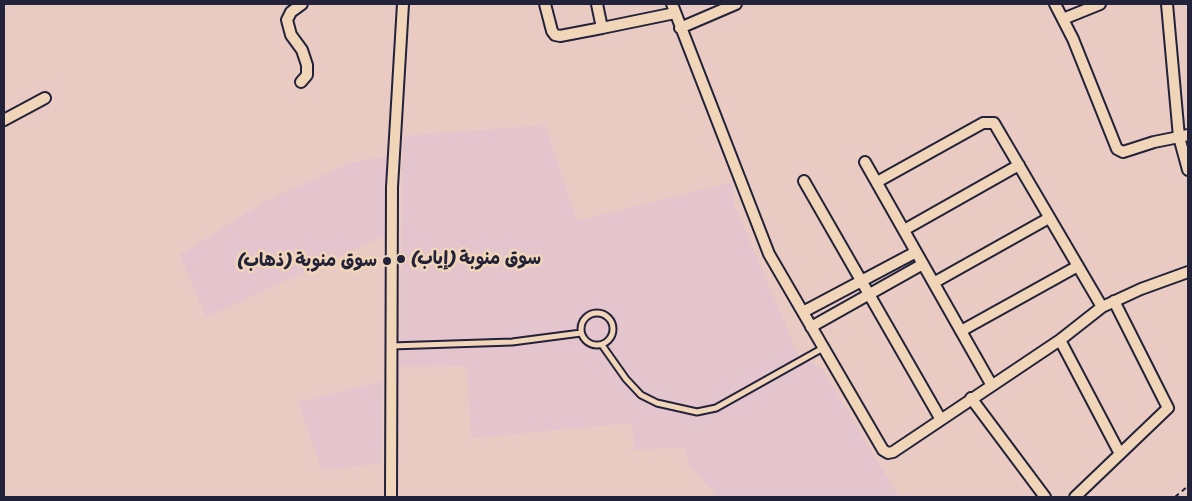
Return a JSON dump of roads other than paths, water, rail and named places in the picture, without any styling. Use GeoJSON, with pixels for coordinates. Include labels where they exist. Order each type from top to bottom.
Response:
{"type":"FeatureCollection","features":[{"type":"Feature","properties":{"kind":"street"},"geometry":{"type":"LineString","coordinates":[[301,82],[307,75],[307,64],[302,50],[291,35],[287,20],[292,12],[302,4]]}},
{"type":"Feature","properties":{"kind":"street"},"geometry":{"type":"LineString","coordinates":[[391,497],[392,187],[403,4]]}},
{"type":"Feature","properties":{"kind":"street"},"geometry":{"type":"LineString","coordinates":[[545,4],[552,31],[555,35],[560,36],[602,28],[673,8],[769,254],[883,450],[888,453],[893,452],[940,418],[1060,340],[1102,307],[1188,272]]}},
{"type":"Feature","properties":{"kind":"street"},"geometry":{"type":"LineString","coordinates":[[597,4],[602,28]]}},
{"type":"Feature","properties":{"kind":"street"},"geometry":{"type":"LineString","coordinates":[[1055,4],[1117,149],[1123,152],[1154,142],[1184,136]]}},
{"type":"Feature","properties":{"kind":"street"},"geometry":{"type":"LineString","coordinates":[[1063,19],[1100,4]]}},
{"type":"Feature","properties":{"kind":"street"},"geometry":{"type":"LineString","coordinates":[[1167,4],[1188,170]]}},
{"type":"Feature","properties":{"kind":"street"},"geometry":{"type":"LineString","coordinates":[[680,28],[730,5]]}},
{"type":"Feature","properties":{"kind":"street"},"geometry":{"type":"LineString","coordinates":[[4,120],[45,98]]}},
{"type":"Feature","properties":{"kind":"street"},"geometry":{"type":"LineString","coordinates":[[877,182],[989,121],[998,126],[1102,307]]}},
{"type":"Feature","properties":{"kind":"street"},"geometry":{"type":"LineString","coordinates":[[865,162],[935,282],[991,384]]}},
{"type":"Feature","properties":{"kind":"street"},"geometry":{"type":"LineString","coordinates":[[904,230],[1019,165]]}},
{"type":"Feature","properties":{"kind":"street"},"geometry":{"type":"LineString","coordinates":[[804,181],[940,418]]}},
{"type":"Feature","properties":{"kind":"street"},"geometry":{"type":"LineString","coordinates":[[935,282],[1050,218]]}},
{"type":"Feature","properties":{"kind":"street"},"geometry":{"type":"LineString","coordinates":[[803,312],[863,282],[916,252]]}},
{"type":"Feature","properties":{"kind":"street"},"geometry":{"type":"LineString","coordinates":[[811,328],[923,264]]}},
{"type":"Feature","properties":{"kind":"street"},"geometry":{"type":"LineString","coordinates":[[961,331],[1078,266]]}},
{"type":"Feature","properties":{"kind":"street"},"geometry":{"type":"LineString","coordinates":[[1074,497],[1119,452],[1168,408],[1114,301]]}},
{"type":"Feature","properties":{"kind":"street"},"geometry":{"type":"LineString","coordinates":[[1060,340],[1119,452]]}},
{"type":"Feature","properties":{"kind":"street"},"geometry":{"type":"LineString","coordinates":[[971,398],[1045,497]]}},
{"type":"Feature","properties":{"kind":"lane"},"geometry":{"type":"LineString","coordinates":[[593,313],[603,313],[611,320],[614,329],[611,339],[602,345],[592,345],[581,333],[584,319],[593,313]]}},
{"type":"Feature","properties":{"kind":"lane"},"geometry":{"type":"LineString","coordinates":[[391,346],[512,342],[581,333]]}},
{"type":"Feature","properties":{"kind":"lane"},"geometry":{"type":"LineString","coordinates":[[602,345],[626,379],[641,395],[656,403],[698,412],[716,408],[823,348]]}},
{"type":"Feature","properties":{"kind":"place","name":"سوق منوبة (إياب)"},"geometry":{"type":"Point","coordinates":[401,259]}},
{"type":"Feature","properties":{"kind":"place","name":"سوق منوبة (ذهاب)"},"geometry":{"type":"Point","coordinates":[387,261]}}]}
